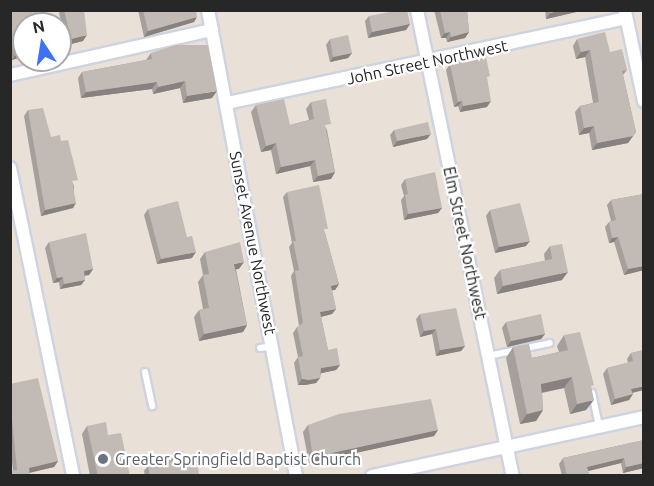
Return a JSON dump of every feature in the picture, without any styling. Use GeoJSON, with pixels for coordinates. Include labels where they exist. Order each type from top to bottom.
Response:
{"type":"FeatureCollection","features":[{"type":"Feature","properties":{"kind":"street","name":"Sunset Avenue Northwest"},"geometry":{"type":"LineString","coordinates":[[208,10],[227,103],[266,347],[296,476]]}},
{"type":"Feature","properties":{"kind":"street","name":"Elm Street Northwest"},"geometry":{"type":"LineString","coordinates":[[417,10],[513,476]]}},
{"type":"Feature","properties":{"kind":"street"},"geometry":{"type":"LineString","coordinates":[[625,14],[643,98]]}},
{"type":"Feature","properties":{"kind":"street","name":"John Street Northwest"},"geometry":{"type":"LineString","coordinates":[[227,103],[428,62],[625,14]]}},
{"type":"Feature","properties":{"kind":"street"},"geometry":{"type":"LineString","coordinates":[[10,75],[212,30]]}},
{"type":"Feature","properties":{"kind":"street"},"geometry":{"type":"LineString","coordinates":[[10,168],[73,476]]}},
{"type":"Feature","properties":{"kind":"street"},"geometry":{"type":"LineString","coordinates":[[372,476],[644,417]]}},
{"type":"Feature","properties":{"kind":"lane"},"geometry":{"type":"LineString","coordinates":[[489,356],[550,343]]}},
{"type":"Feature","properties":{"kind":"lane"},"geometry":{"type":"LineString","coordinates":[[145,372],[152,406]]}},
{"type":"Feature","properties":{"kind":"lane"},"geometry":{"type":"LineString","coordinates":[[590,384],[599,427]]}},
{"type":"Feature","properties":{"kind":"building"},"geometry":{"type":"Polygon","coordinates":[[[10,10],[39,10],[38,12],[12,12],[12,44],[10,10]]]}},
{"type":"Feature","properties":{"kind":"building"},"geometry":{"type":"Polygon","coordinates":[[[64,10],[84,10],[87,35],[72,39],[72,12],[64,12],[64,10]]]}},
{"type":"Feature","properties":{"kind":"building"},"geometry":{"type":"Polygon","coordinates":[[[143,10],[196,10],[197,17],[148,31],[143,10]]]}},
{"type":"Feature","properties":{"kind":"building"},"geometry":{"type":"Polygon","coordinates":[[[407,10],[410,24],[372,32],[369,16],[407,10]]]}},
{"type":"Feature","properties":{"kind":"building"},"geometry":{"type":"Polygon","coordinates":[[[440,10],[467,10],[469,32],[451,37],[450,32],[445,33],[440,10]]]}},
{"type":"Feature","properties":{"kind":"building"},"geometry":{"type":"Polygon","coordinates":[[[605,32],[610,52],[622,49],[627,70],[622,71],[636,132],[633,136],[597,143],[594,126],[584,128],[580,106],[599,102],[590,50],[581,52],[577,39],[605,32]]]}},
{"type":"Feature","properties":{"kind":"building"},"geometry":{"type":"Polygon","coordinates":[[[348,35],[352,53],[333,57],[330,39],[348,35]]]}},
{"type":"Feature","properties":{"kind":"building"},"geometry":{"type":"Polygon","coordinates":[[[176,45],[208,45],[217,91],[187,96],[185,81],[158,87],[157,82],[86,92],[82,72],[152,59],[151,53],[176,45]]]}},
{"type":"Feature","properties":{"kind":"building"},"geometry":{"type":"Polygon","coordinates":[[[486,57],[490,76],[487,77],[491,101],[463,106],[462,101],[458,102],[450,64],[486,57]]]}},
{"type":"Feature","properties":{"kind":"building"},"geometry":{"type":"Polygon","coordinates":[[[284,99],[290,125],[314,119],[311,102],[326,99],[331,124],[325,125],[335,172],[318,176],[315,160],[281,167],[276,143],[266,146],[256,105],[284,99]]]}},
{"type":"Feature","properties":{"kind":"building"},"geometry":{"type":"Polygon","coordinates":[[[43,108],[51,137],[60,135],[61,141],[68,140],[78,180],[72,181],[76,203],[45,210],[28,110],[43,108]]]}},
{"type":"Feature","properties":{"kind":"building"},"geometry":{"type":"Polygon","coordinates":[[[428,122],[431,134],[397,141],[394,130],[428,122]]]}},
{"type":"Feature","properties":{"kind":"building"},"geometry":{"type":"Polygon","coordinates":[[[435,172],[442,208],[408,214],[405,179],[435,172]]]}},
{"type":"Feature","properties":{"kind":"building"},"geometry":{"type":"Polygon","coordinates":[[[319,185],[328,229],[324,229],[339,284],[331,286],[336,309],[320,312],[328,350],[337,348],[340,365],[321,368],[320,378],[309,380],[302,379],[298,357],[303,356],[297,327],[303,323],[295,271],[299,270],[293,241],[296,241],[287,192],[319,185]]]}},
{"type":"Feature","properties":{"kind":"building"},"geometry":{"type":"Polygon","coordinates":[[[644,194],[644,266],[628,269],[618,237],[612,238],[609,222],[616,220],[611,200],[644,194]]]}},
{"type":"Feature","properties":{"kind":"building"},"geometry":{"type":"Polygon","coordinates":[[[178,201],[187,237],[192,236],[196,252],[161,259],[148,209],[178,201]]]}},
{"type":"Feature","properties":{"kind":"building"},"geometry":{"type":"Polygon","coordinates":[[[520,203],[530,241],[499,247],[490,210],[520,203]]]}},
{"type":"Feature","properties":{"kind":"building"},"geometry":{"type":"Polygon","coordinates":[[[86,233],[93,269],[84,271],[85,280],[64,284],[63,277],[57,278],[49,242],[86,233]]]}},
{"type":"Feature","properties":{"kind":"building"},"geometry":{"type":"Polygon","coordinates":[[[240,242],[244,262],[234,264],[247,325],[204,334],[199,310],[209,308],[203,275],[209,274],[205,252],[240,242]]]}},
{"type":"Feature","properties":{"kind":"building"},"geometry":{"type":"Polygon","coordinates":[[[562,244],[568,272],[503,286],[500,270],[552,259],[550,246],[562,244]]]}},
{"type":"Feature","properties":{"kind":"building"},"geometry":{"type":"Polygon","coordinates":[[[456,308],[465,346],[440,350],[436,329],[424,331],[420,314],[456,308]]]}},
{"type":"Feature","properties":{"kind":"building"},"geometry":{"type":"Polygon","coordinates":[[[541,314],[545,334],[511,341],[506,322],[541,314]]]}},
{"type":"Feature","properties":{"kind":"building"},"geometry":{"type":"Polygon","coordinates":[[[580,332],[594,385],[591,386],[594,400],[577,404],[572,377],[541,384],[543,410],[527,414],[513,347],[529,344],[532,358],[568,350],[564,335],[580,332]]]}},
{"type":"Feature","properties":{"kind":"building"},"geometry":{"type":"Polygon","coordinates":[[[644,350],[644,386],[631,389],[633,394],[615,399],[607,368],[633,361],[631,353],[644,350]]]}},
{"type":"Feature","properties":{"kind":"building"},"geometry":{"type":"Polygon","coordinates":[[[38,378],[58,461],[29,468],[30,476],[10,476],[10,471],[17,470],[10,384],[38,378]]]}},
{"type":"Feature","properties":{"kind":"building"},"geometry":{"type":"Polygon","coordinates":[[[431,399],[438,430],[313,457],[308,425],[339,414],[431,399]]]}},
{"type":"Feature","properties":{"kind":"building","name":"Greater Springfield Baptist Church"},"geometry":{"type":"Polygon","coordinates":[[[106,422],[108,435],[121,433],[130,476],[98,476],[87,426],[106,422]]]}},
{"type":"Feature","properties":{"kind":"building"},"geometry":{"type":"Polygon","coordinates":[[[644,440],[644,463],[626,467],[624,458],[587,467],[590,476],[567,476],[563,458],[644,440]]]}},
{"type":"Feature","properties":{"kind":"building"},"geometry":{"type":"Polygon","coordinates":[[[183,451],[184,457],[197,455],[199,476],[150,476],[148,466],[174,461],[173,453],[183,451]]]}},
{"type":"Feature","properties":{"kind":"place","name":"Greater Springfield Baptist Church"},"geometry":{"type":"Point","coordinates":[103,459]}}]}
